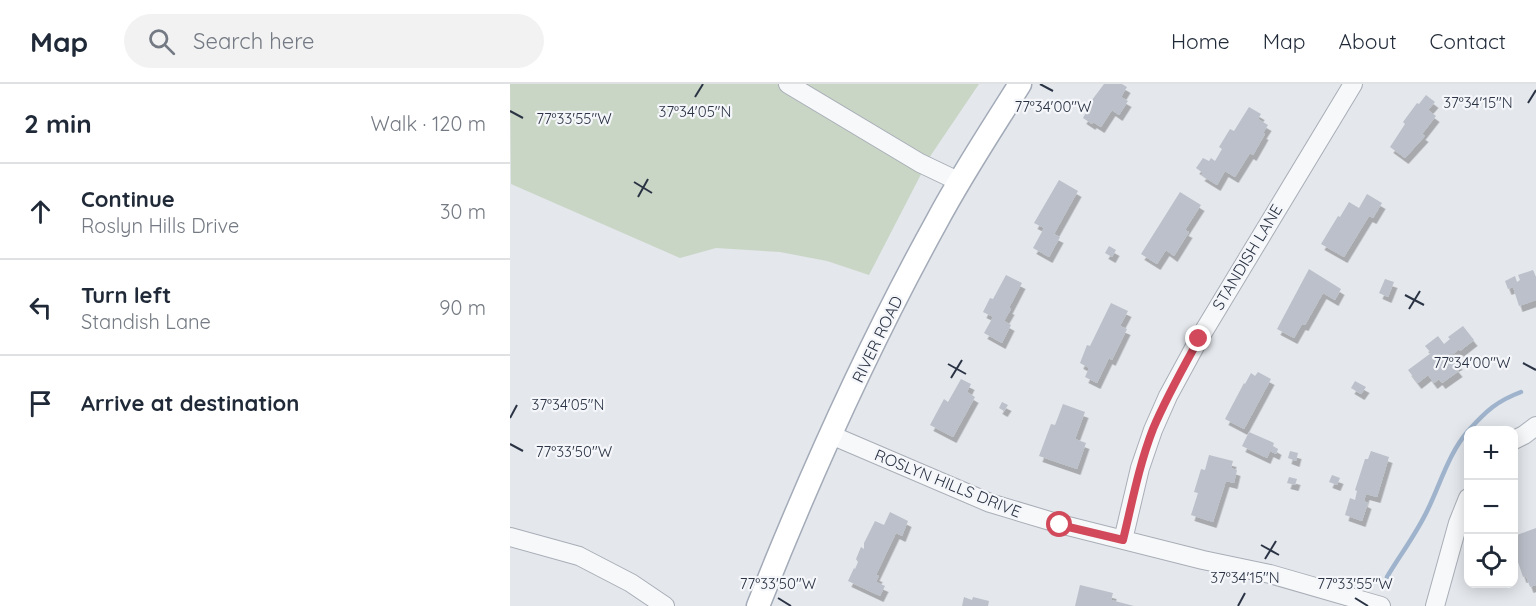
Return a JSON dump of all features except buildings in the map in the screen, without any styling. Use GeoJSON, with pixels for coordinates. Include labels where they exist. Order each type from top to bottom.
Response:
{"type":"FeatureCollection","features":[{"type":"Feature","properties":{"kind":"main road","name":"RIVER ROAD"},"geometry":{"type":"LineString","coordinates":[[758,606],[831,435],[903,285],[938,218],[1020,84]]}},
{"type":"Feature","properties":{"kind":"street"},"geometry":{"type":"LineString","coordinates":[[788,84],[920,163],[960,182]]}},
{"type":"Feature","properties":{"kind":"street","name":"STANDISH LANE"},"geometry":{"type":"LineString","coordinates":[[1123,540],[1140,468],[1168,396],[1199,339],[1353,84]]}},
{"type":"Feature","properties":{"kind":"street"},"geometry":{"type":"LineString","coordinates":[[1518,438],[1536,426]]}},
{"type":"Feature","properties":{"kind":"street","name":"ROSLYN HILLS DRIVE"},"geometry":{"type":"LineString","coordinates":[[831,435],[990,503],[1060,525],[1270,574],[1381,606]]}},
{"type":"Feature","properties":{"kind":"street"},"geometry":{"type":"LineString","coordinates":[[1435,606],[1464,508]]}},
{"type":"Feature","properties":{"kind":"street"},"geometry":{"type":"LineString","coordinates":[[510,537],[579,556],[631,583],[665,606]]}},
{"type":"Feature","properties":{"kind":"green space"},"geometry":{"type":"Polygon","coordinates":[[[510,84],[979,84],[931,155],[869,275],[827,261],[780,252],[716,248],[680,258],[511,184],[510,84]]]}},
{"type":"Feature","properties":{"kind":"waterway"},"geometry":{"type":"LineString","coordinates":[[1473,426],[1492,407],[1521,392]]}},
{"type":"Feature","properties":{"kind":"waterway"},"geometry":{"type":"LineString","coordinates":[[1387,577],[1419,527],[1450,458],[1464,436]]}},
{"type":"Feature","properties":{"kind":"route"},"geometry":{"type":"LineString","coordinates":[[1060,525],[1123,540],[1140,468],[1153,430],[1168,396],[1199,339]]}}]}
